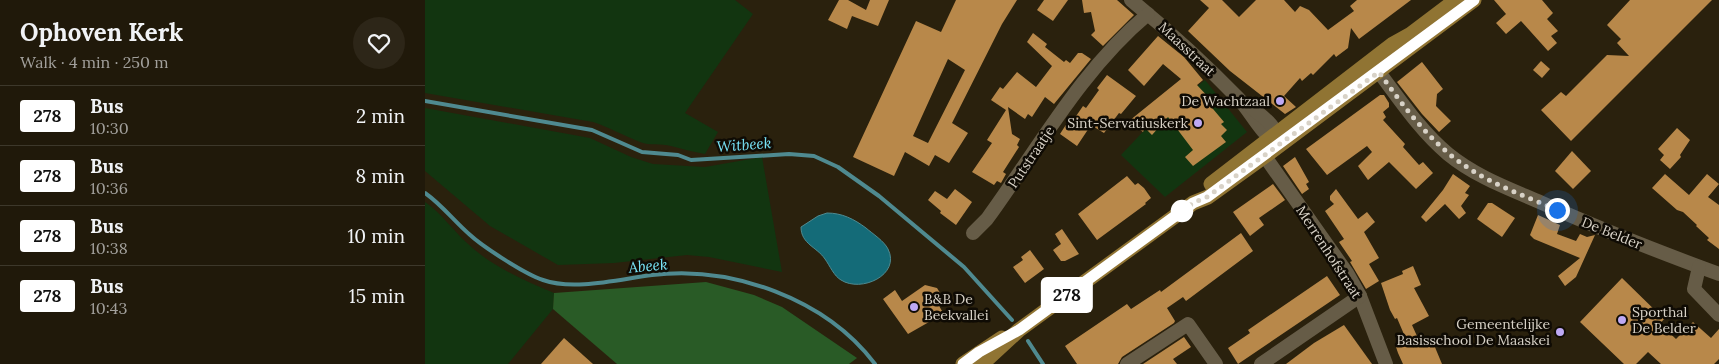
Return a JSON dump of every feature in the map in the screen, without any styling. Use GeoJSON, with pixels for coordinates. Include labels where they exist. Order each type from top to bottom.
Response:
{"type":"FeatureCollection","features":[{"type":"Feature","properties":{"kind":"main road"},"geometry":{"type":"LineString","coordinates":[[982,364],[1019,330],[1193,203],[1207,197],[1270,144],[1375,66],[1456,0]]}},
{"type":"Feature","properties":{"kind":"main road"},"geometry":{"type":"LineString","coordinates":[[1375,66],[1474,0]]}},
{"type":"Feature","properties":{"kind":"main road"},"geometry":{"type":"LineString","coordinates":[[963,364],[979,352],[1019,330]]}},
{"type":"Feature","properties":{"kind":"street","name":"Maasstraat"},"geometry":{"type":"LineString","coordinates":[[1131,0],[1192,52],[1240,101],[1269,121],[1270,144]]}},
{"type":"Feature","properties":{"kind":"street","name":"Putstraatje"},"geometry":{"type":"LineString","coordinates":[[973,233],[987,219],[1073,95],[1130,29],[1148,14]]}},
{"type":"Feature","properties":{"kind":"street","name":"De Belder"},"geometry":{"type":"LineString","coordinates":[[1375,66],[1405,107],[1447,152],[1465,166],[1485,178],[1612,234],[1719,274]]}},
{"type":"Feature","properties":{"kind":"street","name":"Merrenhofstraat"},"geometry":{"type":"LineString","coordinates":[[1270,144],[1360,296],[1386,364]]}},
{"type":"Feature","properties":{"kind":"street"},"geometry":{"type":"LineString","coordinates":[[1699,267],[1694,289],[1719,315]]}},
{"type":"Feature","properties":{"kind":"street"},"geometry":{"type":"LineString","coordinates":[[1261,364],[1360,296]]}},
{"type":"Feature","properties":{"kind":"street"},"geometry":{"type":"LineString","coordinates":[[1127,364],[1188,324],[1215,364]]}},
{"type":"Feature","properties":{"kind":"green space"},"geometry":{"type":"Polygon","coordinates":[[[425,0],[735,0],[753,14],[685,113],[718,132],[705,154],[667,145],[644,143],[593,122],[425,93],[425,0]]]}},
{"type":"Feature","properties":{"kind":"green space"},"geometry":{"type":"Polygon","coordinates":[[[1205,80],[1247,132],[1165,197],[1121,155],[1154,120],[1205,80]]]}},
{"type":"Feature","properties":{"kind":"green space"},"geometry":{"type":"Polygon","coordinates":[[[425,108],[590,138],[631,157],[653,164],[705,167],[762,157],[782,272],[709,257],[687,255],[614,263],[558,265],[490,226],[425,171],[425,108]]]}},
{"type":"Feature","properties":{"kind":"green space"},"geometry":{"type":"Polygon","coordinates":[[[425,202],[486,259],[519,278],[554,293],[553,309],[508,364],[425,364],[425,202]]]}},
{"type":"Feature","properties":{"kind":"green space"},"geometry":{"type":"Polygon","coordinates":[[[706,282],[754,295],[782,307],[857,358],[849,364],[617,364],[553,309],[554,293],[706,282]]]}},
{"type":"Feature","properties":{"kind":"water"},"geometry":{"type":"Polygon","coordinates":[[[827,213],[843,215],[852,219],[884,243],[891,258],[889,267],[884,274],[868,283],[859,284],[849,283],[836,276],[822,255],[806,241],[801,227],[818,216],[827,213]]]}},
{"type":"Feature","properties":{"kind":"building"},"geometry":{"type":"Polygon","coordinates":[[[839,0],[848,0],[866,10],[870,0],[889,0],[878,26],[852,16],[847,29],[828,20],[839,0]]]}},
{"type":"Feature","properties":{"kind":"building"},"geometry":{"type":"Polygon","coordinates":[[[956,0],[1017,0],[1002,24],[952,123],[968,133],[949,163],[935,155],[929,166],[905,152],[894,176],[853,157],[916,21],[941,32],[956,0]],[[948,59],[913,136],[928,143],[965,70],[948,59]]]}},
{"type":"Feature","properties":{"kind":"building"},"geometry":{"type":"Polygon","coordinates":[[[1044,0],[1068,0],[1053,21],[1037,10],[1044,0]]]}},
{"type":"Feature","properties":{"kind":"building"},"geometry":{"type":"Polygon","coordinates":[[[1082,0],[1117,0],[1134,15],[1103,46],[1091,35],[1095,31],[1091,12],[1084,13],[1082,0]]]}},
{"type":"Feature","properties":{"kind":"building"},"geometry":{"type":"Polygon","coordinates":[[[1200,0],[1222,0],[1239,17],[1256,0],[1284,0],[1295,12],[1300,6],[1309,10],[1328,30],[1354,11],[1350,6],[1357,0],[1411,0],[1359,39],[1351,28],[1348,48],[1336,57],[1334,54],[1313,75],[1311,73],[1302,81],[1300,78],[1284,96],[1296,107],[1285,114],[1230,71],[1188,31],[1209,8],[1200,0]]]}},
{"type":"Feature","properties":{"kind":"building"},"geometry":{"type":"Polygon","coordinates":[[[1494,0],[1542,0],[1553,13],[1547,19],[1558,31],[1551,36],[1557,43],[1548,51],[1521,21],[1506,34],[1496,23],[1506,14],[1494,0]]]}},
{"type":"Feature","properties":{"kind":"building"},"geometry":{"type":"Polygon","coordinates":[[[1630,0],[1712,0],[1571,141],[1541,110],[1561,92],[1566,96],[1607,55],[1629,56],[1617,43],[1621,39],[1607,25],[1630,0]]]}},
{"type":"Feature","properties":{"kind":"building"},"geometry":{"type":"Polygon","coordinates":[[[1033,33],[1047,44],[1045,47],[1064,62],[1066,60],[1070,63],[1078,53],[1082,53],[1091,59],[1054,104],[1045,97],[1032,117],[1028,114],[1025,119],[1008,107],[1012,134],[1020,139],[1017,145],[1019,147],[1003,172],[1006,174],[1001,183],[997,181],[994,185],[972,172],[992,143],[987,140],[1006,110],[991,100],[1000,87],[1003,89],[1017,72],[1036,87],[1052,66],[1027,42],[1033,33]]]}},
{"type":"Feature","properties":{"kind":"building"},"geometry":{"type":"Polygon","coordinates":[[[1158,36],[1184,57],[1203,80],[1197,85],[1211,100],[1208,103],[1224,122],[1221,124],[1227,130],[1221,136],[1226,142],[1193,166],[1185,157],[1193,150],[1168,117],[1152,135],[1145,128],[1143,132],[1129,121],[1181,79],[1163,64],[1144,86],[1128,70],[1158,36]]]}},
{"type":"Feature","properties":{"kind":"building"},"geometry":{"type":"Polygon","coordinates":[[[1541,61],[1550,69],[1542,78],[1533,70],[1541,61]]]}},
{"type":"Feature","properties":{"kind":"building"},"geometry":{"type":"Polygon","coordinates":[[[1422,62],[1443,89],[1437,94],[1436,106],[1451,121],[1439,132],[1397,82],[1422,62]]]}},
{"type":"Feature","properties":{"kind":"building"},"geometry":{"type":"Polygon","coordinates":[[[1107,75],[1136,96],[1121,114],[1119,113],[1104,133],[1091,125],[1077,146],[1060,134],[1069,120],[1072,122],[1083,106],[1086,108],[1107,75]]]}},
{"type":"Feature","properties":{"kind":"building"},"geometry":{"type":"Polygon","coordinates":[[[1380,95],[1384,95],[1389,103],[1389,107],[1383,112],[1386,117],[1383,120],[1405,144],[1403,147],[1419,165],[1423,162],[1433,173],[1416,189],[1389,162],[1368,180],[1358,166],[1372,152],[1367,146],[1327,175],[1306,149],[1380,95]]]}},
{"type":"Feature","properties":{"kind":"building"},"geometry":{"type":"Polygon","coordinates":[[[1677,128],[1690,140],[1680,155],[1681,157],[1670,169],[1660,160],[1664,155],[1658,149],[1677,128]]]}},
{"type":"Feature","properties":{"kind":"building"},"geometry":{"type":"Polygon","coordinates":[[[1572,151],[1591,171],[1573,189],[1555,171],[1572,151]]]}},
{"type":"Feature","properties":{"kind":"building"},"geometry":{"type":"Polygon","coordinates":[[[1295,157],[1309,182],[1306,184],[1309,189],[1302,194],[1283,166],[1295,157]]]}},
{"type":"Feature","properties":{"kind":"building"},"geometry":{"type":"Polygon","coordinates":[[[1453,174],[1470,186],[1465,193],[1469,195],[1461,206],[1466,213],[1459,219],[1445,204],[1426,222],[1421,217],[1443,190],[1453,174]]]}},
{"type":"Feature","properties":{"kind":"building"},"geometry":{"type":"Polygon","coordinates":[[[1665,174],[1689,195],[1707,174],[1719,184],[1708,197],[1719,205],[1719,249],[1707,240],[1709,238],[1683,212],[1677,210],[1652,188],[1665,174]]]}},
{"type":"Feature","properties":{"kind":"building"},"geometry":{"type":"Polygon","coordinates":[[[1127,176],[1135,185],[1138,183],[1144,188],[1151,198],[1146,204],[1097,240],[1078,214],[1127,176]]]}},
{"type":"Feature","properties":{"kind":"building"},"geometry":{"type":"Polygon","coordinates":[[[1273,184],[1285,200],[1259,218],[1264,225],[1250,236],[1233,212],[1273,184]]]}},
{"type":"Feature","properties":{"kind":"building"},"geometry":{"type":"Polygon","coordinates":[[[955,189],[972,202],[956,225],[940,213],[941,211],[928,200],[935,191],[947,199],[955,189]]]}},
{"type":"Feature","properties":{"kind":"building"},"geometry":{"type":"Polygon","coordinates":[[[1336,189],[1358,219],[1367,212],[1375,222],[1364,232],[1379,258],[1369,264],[1379,281],[1366,289],[1350,262],[1352,261],[1339,242],[1344,239],[1325,211],[1334,204],[1330,200],[1330,196],[1336,189]]]}},
{"type":"Feature","properties":{"kind":"building"},"geometry":{"type":"Polygon","coordinates":[[[1488,203],[1492,203],[1515,218],[1502,237],[1477,219],[1488,203]]]}},
{"type":"Feature","properties":{"kind":"building"},"geometry":{"type":"Polygon","coordinates":[[[1538,215],[1560,225],[1557,234],[1576,241],[1580,234],[1587,237],[1595,235],[1576,277],[1565,286],[1558,276],[1580,258],[1534,239],[1530,235],[1538,215]]]}},
{"type":"Feature","properties":{"kind":"building"},"geometry":{"type":"Polygon","coordinates":[[[1062,229],[1079,254],[1065,261],[1061,261],[1053,250],[1061,244],[1055,234],[1062,229]]]}},
{"type":"Feature","properties":{"kind":"building"},"geometry":{"type":"Polygon","coordinates":[[[1241,233],[1253,251],[1186,301],[1183,297],[1167,308],[1175,321],[1174,323],[1122,357],[1118,364],[1077,364],[1065,346],[1127,304],[1131,309],[1160,290],[1161,292],[1241,233]]]}},
{"type":"Feature","properties":{"kind":"building"},"geometry":{"type":"Polygon","coordinates":[[[1030,250],[1044,269],[1025,283],[1013,267],[1023,260],[1021,257],[1030,250]]]}},
{"type":"Feature","properties":{"kind":"building"},"geometry":{"type":"Polygon","coordinates":[[[1413,266],[1421,285],[1414,288],[1429,316],[1412,325],[1421,345],[1432,340],[1442,364],[1403,364],[1395,344],[1406,339],[1397,318],[1395,319],[1390,310],[1381,283],[1403,274],[1402,271],[1413,266]]]}},
{"type":"Feature","properties":{"kind":"building"},"geometry":{"type":"Polygon","coordinates":[[[1327,276],[1340,295],[1238,364],[1228,348],[1250,333],[1248,330],[1327,276]]]}},
{"type":"Feature","properties":{"kind":"building","name":"Sporthal De Belder"},"geometry":{"type":"Polygon","coordinates":[[[1622,278],[1664,319],[1660,324],[1676,339],[1693,322],[1711,338],[1719,329],[1719,359],[1714,364],[1661,364],[1648,352],[1636,364],[1624,364],[1580,322],[1622,278]]]}},
{"type":"Feature","properties":{"kind":"building","name":"B&B De Beekvallei"},"geometry":{"type":"Polygon","coordinates":[[[925,285],[937,288],[942,296],[938,304],[942,311],[934,316],[936,318],[908,334],[883,299],[895,290],[902,301],[925,285]]]}},
{"type":"Feature","properties":{"kind":"building"},"geometry":{"type":"Polygon","coordinates":[[[1344,325],[1372,364],[1286,364],[1314,343],[1344,325]]]}},
{"type":"Feature","properties":{"kind":"building"},"geometry":{"type":"Polygon","coordinates":[[[1184,337],[1191,347],[1173,359],[1177,364],[1143,364],[1184,337]]]}},
{"type":"Feature","properties":{"kind":"building"},"geometry":{"type":"Polygon","coordinates":[[[564,338],[593,364],[541,364],[564,338]]]}},
{"type":"Feature","properties":{"kind":"waterway","name":"Witbeek"},"geometry":{"type":"LineString","coordinates":[[425,101],[592,130],[642,152],[678,155],[691,160],[789,154],[814,156],[838,167],[879,196],[964,267],[1012,320]]}},
{"type":"Feature","properties":{"kind":"waterway","name":"Abeek"},"geometry":{"type":"LineString","coordinates":[[425,193],[484,246],[535,277],[555,283],[583,284],[683,273],[745,282],[775,291],[831,321],[855,341],[875,364]]}},
{"type":"Feature","properties":{"kind":"waterway","name":"Witbeek"},"geometry":{"type":"LineString","coordinates":[[1028,341],[1043,364]]}},
{"type":"Feature","properties":{"kind":"bus line","name":"278"},"geometry":{"type":"LineString","coordinates":[[963,364],[979,352],[1019,330],[1193,203],[1207,197],[1280,145],[1474,0]]}},
{"type":"Feature","properties":{"kind":"place","name":"De Wachtzaal"},"geometry":{"type":"Point","coordinates":[1280,101]}},
{"type":"Feature","properties":{"kind":"place","name":"Sint-Servatiuskerk"},"geometry":{"type":"Point","coordinates":[1198,123]}},
{"type":"Feature","properties":{"kind":"place","name":"B&B De Beekvallei"},"geometry":{"type":"Point","coordinates":[914,307]}},
{"type":"Feature","properties":{"kind":"place","name":"Sporthal De Belder"},"geometry":{"type":"Point","coordinates":[1622,320]}},
{"type":"Feature","properties":{"kind":"place","name":"Gemeentelijke Basisschool De Maaskei"},"geometry":{"type":"Point","coordinates":[1560,332]}},
{"type":"Feature","properties":{"kind":"route"},"geometry":{"type":"LineString","coordinates":[[1182,211],[1179,213],[1193,203],[1207,197],[1379,72],[1399,101],[1447,152],[1465,166],[1485,178],[1557,210]]}}]}
